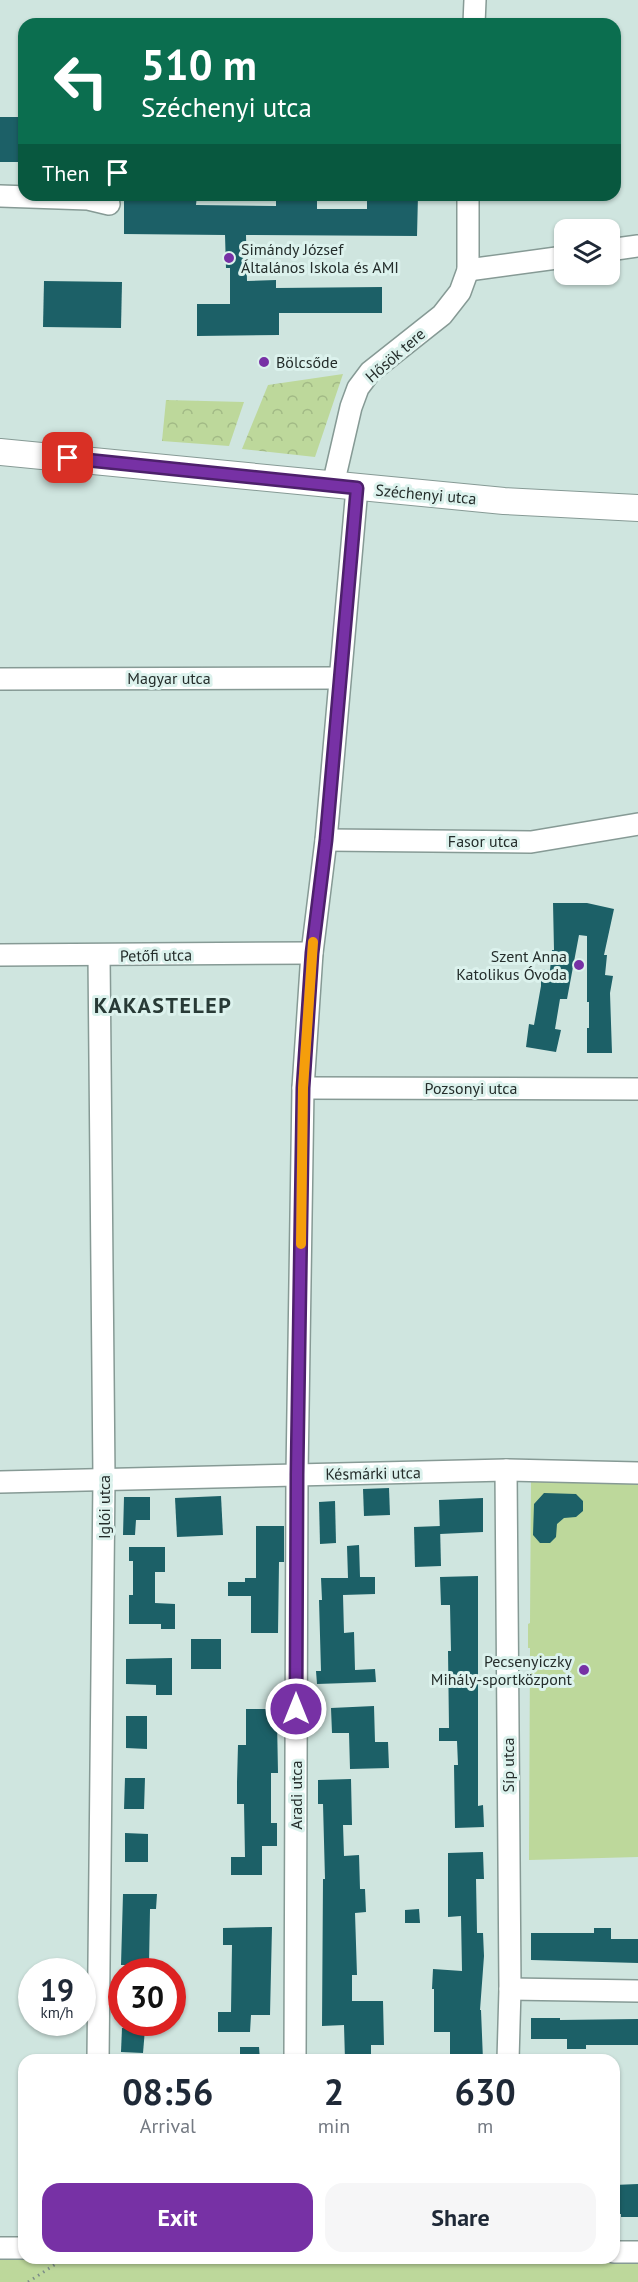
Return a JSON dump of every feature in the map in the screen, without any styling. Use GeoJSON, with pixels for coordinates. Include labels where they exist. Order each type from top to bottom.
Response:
{"type":"FeatureCollection","features":[{"type":"Feature","properties":{"kind":"main road","name":"Széchenyi utca"},"geometry":{"type":"LineString","coordinates":[[0,452],[504,501],[638,508]]}},
{"type":"Feature","properties":{"kind":"street"},"geometry":{"type":"LineString","coordinates":[[474,18],[475,0]]}},
{"type":"Feature","properties":{"kind":"street"},"geometry":{"type":"LineString","coordinates":[[0,196],[18,197]]}},
{"type":"Feature","properties":{"kind":"street"},"geometry":{"type":"LineString","coordinates":[[468,201],[468,270],[554,258]]}},
{"type":"Feature","properties":{"kind":"street"},"geometry":{"type":"LineString","coordinates":[[620,248],[638,246]]}},
{"type":"Feature","properties":{"kind":"street","name":"Hősök tere"},"geometry":{"type":"LineString","coordinates":[[345,487],[351,406],[358,388],[370,372],[447,310],[460,292],[468,270]]}},
{"type":"Feature","properties":{"kind":"street","name":"Aradi utca"},"geometry":{"type":"LineString","coordinates":[[295,2054],[297,1475],[303,1088],[312,953],[326,840],[339,678],[345,487]]}},
{"type":"Feature","properties":{"kind":"street","name":"Magyar utca"},"geometry":{"type":"LineString","coordinates":[[0,679],[339,678]]}},
{"type":"Feature","properties":{"kind":"street","name":"Fasor utca"},"geometry":{"type":"LineString","coordinates":[[326,840],[531,842],[638,824]]}},
{"type":"Feature","properties":{"kind":"street","name":"Petőfi utca"},"geometry":{"type":"LineString","coordinates":[[0,955],[312,953]]}},
{"type":"Feature","properties":{"kind":"street","name":"Iglói utca"},"geometry":{"type":"LineString","coordinates":[[98,2054],[104,1478],[99,955]]}},
{"type":"Feature","properties":{"kind":"street","name":"Pozsonyi utca"},"geometry":{"type":"LineString","coordinates":[[303,1088],[638,1089]]}},
{"type":"Feature","properties":{"kind":"street","name":"Késmárki utca"},"geometry":{"type":"LineString","coordinates":[[0,1482],[506,1470],[638,1473]]}},
{"type":"Feature","properties":{"kind":"street","name":"Síp utca"},"geometry":{"type":"LineString","coordinates":[[506,1470],[510,1989],[508,2054]]}},
{"type":"Feature","properties":{"kind":"street"},"geometry":{"type":"LineString","coordinates":[[510,1989],[638,1991]]}},
{"type":"Feature","properties":{"kind":"street"},"geometry":{"type":"LineString","coordinates":[[0,2248],[18,2248]]}},
{"type":"Feature","properties":{"kind":"street"},"geometry":{"type":"LineString","coordinates":[[620,2252],[638,2252]]}},
{"type":"Feature","properties":{"kind":"path"},"geometry":{"type":"LineString","coordinates":[[28,2282],[55,2264]]}},
{"type":"Feature","properties":{"kind":"green space"},"geometry":{"type":"Polygon","coordinates":[[[343,374],[315,457],[242,449],[268,385],[343,374]]]}},
{"type":"Feature","properties":{"kind":"green space"},"geometry":{"type":"Polygon","coordinates":[[[166,400],[244,402],[229,446],[162,441],[166,400]]]}},
{"type":"Feature","properties":{"kind":"green space","name":"Pecsenyiczky Mihály-sportközpont"},"geometry":{"type":"Polygon","coordinates":[[[531,1481],[638,1483],[638,1857],[529,1860],[530,1648],[528,1648],[528,1624],[530,1623],[531,1481]]]}},
{"type":"Feature","properties":{"kind":"green space"},"geometry":{"type":"Polygon","coordinates":[[[0,2241],[18,2254],[18,2264],[620,2264],[620,2260],[638,2260],[638,2282],[0,2282],[0,2241]]]}},
{"type":"Feature","properties":{"kind":"building"},"geometry":{"type":"Polygon","coordinates":[[[0,117],[18,117],[18,162],[0,162],[0,117]]]}},
{"type":"Feature","properties":{"kind":"building"},"geometry":{"type":"Polygon","coordinates":[[[124,201],[196,201],[196,205],[276,206],[276,201],[317,201],[317,209],[367,209],[367,201],[418,201],[417,236],[246,235],[247,281],[276,280],[276,288],[382,287],[382,313],[279,313],[279,335],[197,336],[197,304],[230,304],[230,268],[226,268],[225,235],[124,234],[124,201]]]}},
{"type":"Feature","properties":{"kind":"building"},"geometry":{"type":"Polygon","coordinates":[[[44,281],[122,282],[121,328],[43,327],[44,281]]]}},
{"type":"Feature","properties":{"kind":"building"},"geometry":{"type":"Polygon","coordinates":[[[553,903],[587,903],[614,909],[604,955],[607,955],[605,975],[613,976],[610,993],[612,1053],[587,1053],[589,1002],[587,1002],[587,936],[579,935],[567,999],[560,999],[555,1029],[561,1030],[556,1052],[526,1047],[529,1024],[534,1025],[541,986],[541,969],[550,970],[552,950],[554,950],[553,903]]]}},
{"type":"Feature","properties":{"kind":"building"},"geometry":{"type":"Polygon","coordinates":[[[389,1488],[390,1515],[364,1516],[363,1489],[389,1488]]]}},
{"type":"Feature","properties":{"kind":"building"},"geometry":{"type":"Polygon","coordinates":[[[544,1493],[576,1494],[583,1501],[583,1511],[576,1517],[564,1518],[557,1524],[556,1537],[550,1543],[540,1543],[533,1535],[534,1504],[544,1493]]]}},
{"type":"Feature","properties":{"kind":"building"},"geometry":{"type":"Polygon","coordinates":[[[221,1496],[223,1535],[177,1537],[175,1498],[221,1496]]]}},
{"type":"Feature","properties":{"kind":"building"},"geometry":{"type":"Polygon","coordinates":[[[124,1497],[150,1497],[150,1520],[136,1520],[135,1535],[123,1535],[124,1497]]]}},
{"type":"Feature","properties":{"kind":"building"},"geometry":{"type":"Polygon","coordinates":[[[483,1498],[483,1532],[440,1534],[439,1500],[483,1498]]]}},
{"type":"Feature","properties":{"kind":"building"},"geometry":{"type":"Polygon","coordinates":[[[335,1501],[336,1543],[320,1544],[319,1502],[335,1501]]]}},
{"type":"Feature","properties":{"kind":"building"},"geometry":{"type":"Polygon","coordinates":[[[256,1526],[284,1526],[284,1562],[279,1562],[278,1633],[251,1633],[251,1596],[228,1596],[228,1582],[245,1582],[245,1578],[256,1578],[256,1526]]]}},
{"type":"Feature","properties":{"kind":"building"},"geometry":{"type":"Polygon","coordinates":[[[440,1526],[441,1566],[415,1567],[414,1527],[440,1526]]]}},
{"type":"Feature","properties":{"kind":"building"},"geometry":{"type":"Polygon","coordinates":[[[359,1545],[360,1577],[375,1577],[375,1594],[343,1595],[344,1633],[354,1632],[355,1670],[375,1669],[376,1682],[317,1684],[316,1671],[321,1671],[319,1600],[322,1600],[321,1578],[348,1578],[347,1546],[359,1545]]]}},
{"type":"Feature","properties":{"kind":"building"},"geometry":{"type":"Polygon","coordinates":[[[129,1547],[165,1547],[165,1572],[155,1572],[155,1603],[175,1604],[175,1629],[161,1629],[161,1624],[129,1624],[129,1595],[133,1595],[133,1561],[129,1561],[129,1547]]]}},
{"type":"Feature","properties":{"kind":"building"},"geometry":{"type":"Polygon","coordinates":[[[478,1576],[478,1806],[483,1805],[484,1827],[455,1828],[454,1765],[458,1765],[457,1741],[439,1741],[439,1728],[449,1728],[448,1651],[451,1651],[450,1605],[441,1605],[440,1577],[478,1576]]]}},
{"type":"Feature","properties":{"kind":"building"},"geometry":{"type":"Polygon","coordinates":[[[191,1639],[221,1639],[221,1669],[191,1669],[191,1639]]]}},
{"type":"Feature","properties":{"kind":"building"},"geometry":{"type":"Polygon","coordinates":[[[172,1658],[172,1695],[156,1695],[156,1685],[126,1684],[126,1659],[172,1658]]]}},
{"type":"Feature","properties":{"kind":"building"},"geometry":{"type":"Polygon","coordinates":[[[374,1706],[375,1742],[388,1742],[389,1768],[350,1769],[349,1733],[332,1733],[331,1708],[374,1706]]]}},
{"type":"Feature","properties":{"kind":"building"},"geometry":{"type":"Polygon","coordinates":[[[246,1709],[270,1709],[270,1720],[277,1720],[278,1773],[271,1773],[271,1823],[277,1823],[277,1846],[262,1846],[262,1875],[231,1875],[231,1857],[245,1857],[244,1804],[237,1804],[237,1782],[238,1745],[246,1745],[246,1709]]]}},
{"type":"Feature","properties":{"kind":"building"},"geometry":{"type":"Polygon","coordinates":[[[126,1716],[147,1716],[147,1749],[126,1748],[126,1716]]]}},
{"type":"Feature","properties":{"kind":"building"},"geometry":{"type":"Polygon","coordinates":[[[125,1778],[145,1778],[144,1809],[124,1809],[125,1778]]]}},
{"type":"Feature","properties":{"kind":"building"},"geometry":{"type":"Polygon","coordinates":[[[351,1779],[352,1825],[343,1825],[344,1856],[359,1855],[360,1889],[365,1889],[366,1912],[355,1913],[357,1975],[352,1975],[352,2001],[383,2001],[384,2045],[371,2045],[371,2054],[345,2054],[344,2025],[322,2026],[323,1879],[325,1879],[323,1804],[318,1804],[318,1780],[351,1779]]]}},
{"type":"Feature","properties":{"kind":"building"},"geometry":{"type":"Polygon","coordinates":[[[125,1833],[148,1834],[148,1862],[125,1862],[125,1833]]]}},
{"type":"Feature","properties":{"kind":"building"},"geometry":{"type":"Polygon","coordinates":[[[483,1852],[484,1879],[476,1879],[477,1933],[483,1933],[484,1956],[480,2010],[483,2054],[450,2054],[450,2032],[434,2032],[433,1969],[462,1971],[461,1916],[448,1917],[448,1853],[483,1852]]]}},
{"type":"Feature","properties":{"kind":"building"},"geometry":{"type":"Polygon","coordinates":[[[123,1894],[157,1894],[156,1909],[150,1909],[149,1958],[121,1958],[123,1894]]]}},
{"type":"Feature","properties":{"kind":"building"},"geometry":{"type":"Polygon","coordinates":[[[419,1909],[420,1923],[405,1923],[405,1910],[419,1909]]]}},
{"type":"Feature","properties":{"kind":"building"},"geometry":{"type":"Polygon","coordinates":[[[272,1927],[270,2015],[251,2015],[250,2032],[218,2032],[218,2012],[231,2012],[232,1945],[223,1945],[223,1928],[272,1927]]]}},
{"type":"Feature","properties":{"kind":"building"},"geometry":{"type":"Polygon","coordinates":[[[594,1928],[611,1928],[611,1939],[638,1939],[638,1963],[531,1960],[531,1933],[594,1933],[594,1928]]]}},
{"type":"Feature","properties":{"kind":"building"},"geometry":{"type":"Polygon","coordinates":[[[531,2018],[638,2019],[638,2045],[586,2045],[586,2049],[567,2049],[567,2039],[531,2039],[531,2018]]]}},
{"type":"Feature","properties":{"kind":"building"},"geometry":{"type":"Polygon","coordinates":[[[122,2036],[144,2036],[143,2053],[121,2052],[122,2036]]]}},
{"type":"Feature","properties":{"kind":"building"},"geometry":{"type":"Polygon","coordinates":[[[240,2047],[259,2047],[260,2054],[240,2054],[240,2047]]]}},
{"type":"Feature","properties":{"kind":"building"},"geometry":{"type":"Polygon","coordinates":[[[638,2184],[638,2217],[621,2217],[620,2185],[638,2184]]]}},
{"type":"Feature","properties":{"kind":"slow traffic"},"geometry":{"type":"LineString","coordinates":[[301,1244],[303,1088],[313,942]]}},
{"type":"Feature","properties":{"kind":"place","name":"Simándy József Általános Iskola és AMI"},"geometry":{"type":"Point","coordinates":[229,258]}},
{"type":"Feature","properties":{"kind":"place","name":"Bölcsőde"},"geometry":{"type":"Point","coordinates":[264,362]}},
{"type":"Feature","properties":{"kind":"place","name":"Szent Anna Katolikus Óvoda"},"geometry":{"type":"Point","coordinates":[579,965]}},
{"type":"Feature","properties":{"kind":"place","name":"Pecsenyiczky Mihály-sportközpont"},"geometry":{"type":"Point","coordinates":[584,1670]}},
{"type":"Feature","properties":{"kind":"district","name":"KAKASTELEP"},"geometry":{"type":"Point","coordinates":[163,1005]}},
{"type":"Feature","properties":{"kind":"route"},"geometry":{"type":"LineString","coordinates":[[68,458],[357,488],[326,840],[312,953],[303,1088],[296,1709]]}}]}
